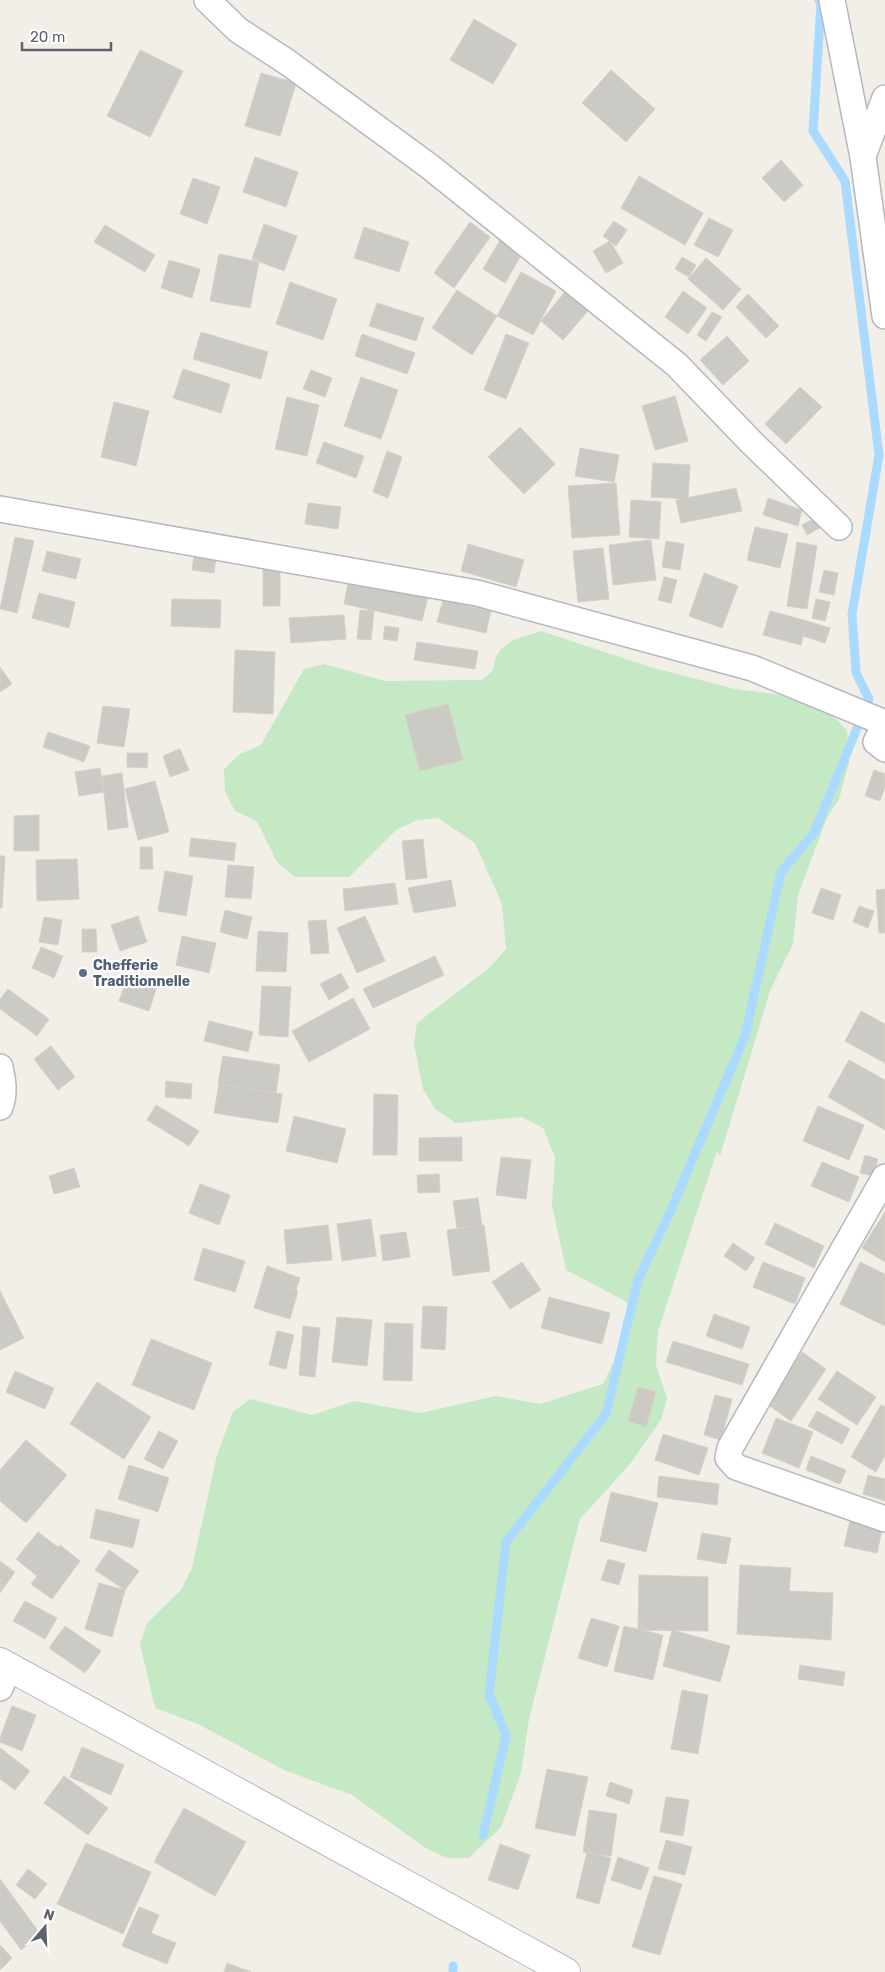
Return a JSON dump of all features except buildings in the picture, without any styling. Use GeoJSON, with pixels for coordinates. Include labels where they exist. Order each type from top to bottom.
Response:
{"type":"FeatureCollection","features":[{"type":"Feature","properties":{"kind":"street"},"geometry":{"type":"LineString","coordinates":[[207,0],[238,30],[287,62],[429,166],[677,364],[752,442],[839,527]]}},
{"type":"Feature","properties":{"kind":"street"},"geometry":{"type":"LineString","coordinates":[[832,0],[863,157],[885,316]]}},
{"type":"Feature","properties":{"kind":"street"},"geometry":{"type":"LineString","coordinates":[[863,157],[885,98]]}},
{"type":"Feature","properties":{"kind":"street"},"geometry":{"type":"LineString","coordinates":[[0,509],[478,594],[752,668],[885,724],[876,742],[885,749]]}},
{"type":"Feature","properties":{"kind":"street"},"geometry":{"type":"LineString","coordinates":[[0,1068],[4,1082],[3,1100],[0,1107]]}},
{"type":"Feature","properties":{"kind":"street"},"geometry":{"type":"LineString","coordinates":[[884,1182],[730,1448],[728,1458],[736,1467],[885,1519]]}},
{"type":"Feature","properties":{"kind":"street"},"geometry":{"type":"LineString","coordinates":[[3,1672],[566,1972]]}},
{"type":"Feature","properties":{"kind":"green space"},"geometry":{"type":"Polygon","coordinates":[[[541,631],[650,667],[735,689],[780,695],[832,715],[847,730],[849,763],[839,799],[827,818],[798,895],[793,944],[770,991],[720,1156],[717,1151],[658,1331],[656,1365],[667,1398],[661,1420],[630,1464],[580,1519],[529,1719],[521,1773],[501,1827],[469,1858],[447,1858],[426,1848],[352,1795],[284,1770],[198,1724],[155,1708],[140,1644],[147,1623],[181,1590],[192,1568],[217,1455],[233,1412],[250,1399],[312,1415],[354,1401],[420,1413],[496,1396],[540,1404],[603,1384],[622,1344],[629,1324],[627,1302],[566,1270],[552,1205],[555,1157],[543,1128],[522,1117],[456,1123],[435,1109],[423,1089],[414,1044],[417,1023],[489,968],[506,949],[502,904],[475,843],[438,818],[417,820],[396,830],[349,877],[295,877],[277,862],[257,821],[235,811],[225,791],[224,769],[240,754],[261,745],[304,669],[324,664],[386,681],[481,680],[491,672],[496,656],[507,644],[518,638],[541,631]]]}},
{"type":"Feature","properties":{"kind":"waterway"},"geometry":{"type":"LineString","coordinates":[[483,1835],[506,1736],[489,1694],[506,1542],[606,1414],[638,1280],[671,1210],[745,1036],[781,872],[814,833],[869,699],[856,673],[852,614],[879,455],[845,181],[813,131],[821,4],[819,0]]}},
{"type":"Feature","properties":{"kind":"waterway"},"geometry":{"type":"LineString","coordinates":[[453,1966],[453,1972]]}},
{"type":"Feature","properties":{"kind":"place","name":"Chefferie Traditionnelle"},"geometry":{"type":"Point","coordinates":[83,973]}}]}
